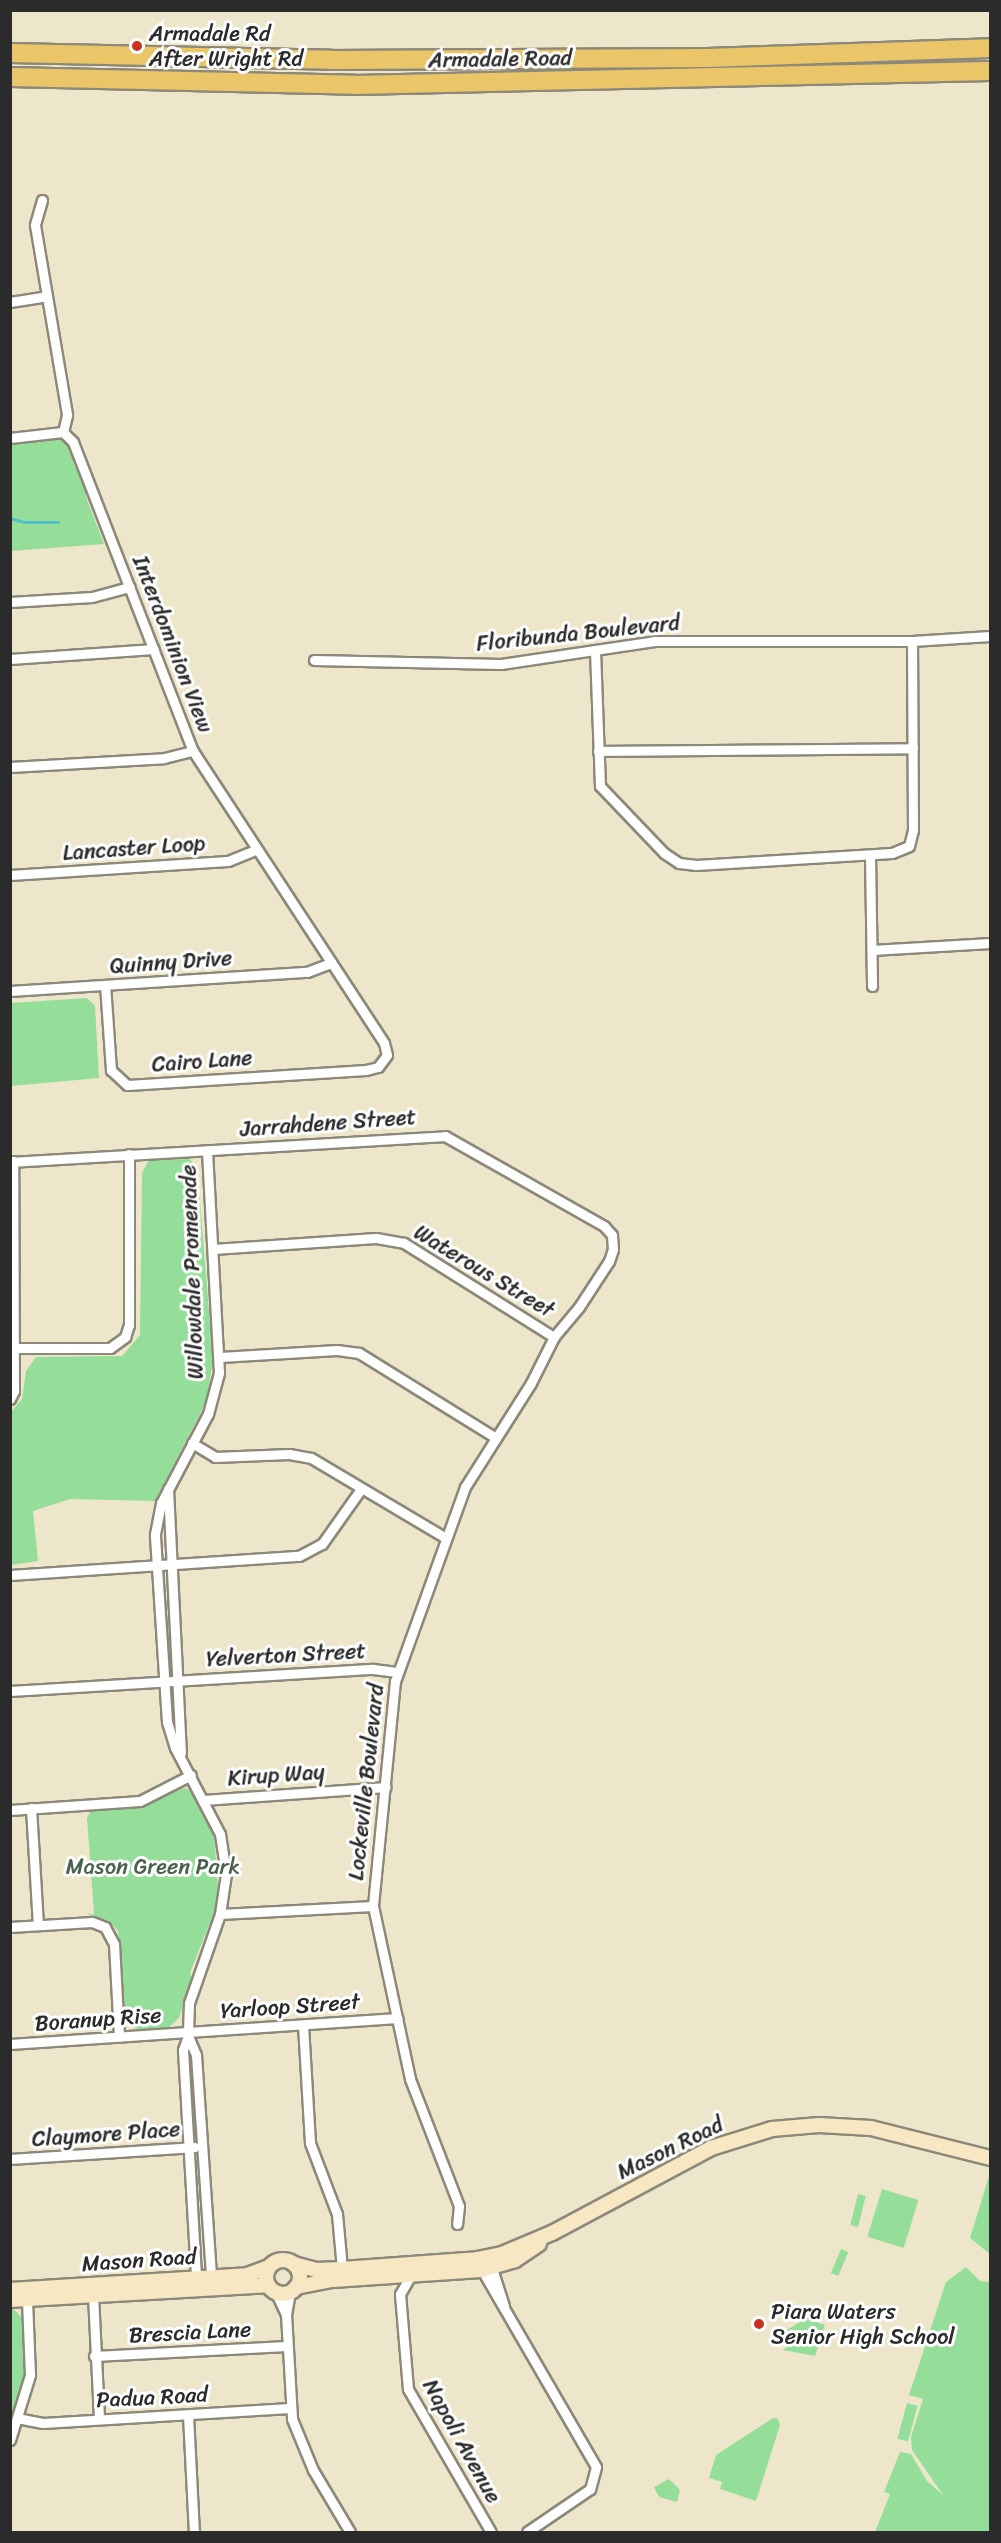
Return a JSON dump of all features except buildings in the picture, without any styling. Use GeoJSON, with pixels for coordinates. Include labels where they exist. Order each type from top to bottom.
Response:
{"type":"FeatureCollection","features":[{"type":"Feature","properties":{"kind":"highway","name":"Armadale Road"},"geometry":{"type":"LineString","coordinates":[[10,53],[367,60],[708,58],[990,48]]}},
{"type":"Feature","properties":{"kind":"highway","name":"Armadale Road"},"geometry":{"type":"LineString","coordinates":[[10,77],[355,85],[990,71]]}},
{"type":"Feature","properties":{"kind":"street"},"geometry":{"type":"LineString","coordinates":[[10,438],[63,432],[67,415],[34,219],[42,200]]}},
{"type":"Feature","properties":{"kind":"street"},"geometry":{"type":"LineString","coordinates":[[10,302],[48,296]]}},
{"type":"Feature","properties":{"kind":"street","name":"Interdominion View"},"geometry":{"type":"LineString","coordinates":[[63,432],[73,442],[193,751],[384,1043],[387,1052],[385,1061]]}},
{"type":"Feature","properties":{"kind":"street"},"geometry":{"type":"LineString","coordinates":[[10,602],[92,597],[130,587]]}},
{"type":"Feature","properties":{"kind":"street","name":"Floribunda Boulevard"},"geometry":{"type":"LineString","coordinates":[[314,660],[501,664],[674,640],[912,642],[990,636]]}},
{"type":"Feature","properties":{"kind":"street"},"geometry":{"type":"LineString","coordinates":[[595,650],[600,786],[664,854],[679,864],[870,855],[901,851],[912,839],[912,642]]}},
{"type":"Feature","properties":{"kind":"street"},"geometry":{"type":"LineString","coordinates":[[10,659],[154,649]]}},
{"type":"Feature","properties":{"kind":"street"},"geometry":{"type":"LineString","coordinates":[[598,751],[913,748]]}},
{"type":"Feature","properties":{"kind":"street"},"geometry":{"type":"LineString","coordinates":[[10,767],[164,758],[193,751]]}},
{"type":"Feature","properties":{"kind":"street","name":"Lancaster Loop"},"geometry":{"type":"LineString","coordinates":[[10,875],[228,861],[257,849]]}},
{"type":"Feature","properties":{"kind":"street"},"geometry":{"type":"LineString","coordinates":[[870,855],[872,986]]}},
{"type":"Feature","properties":{"kind":"street"},"geometry":{"type":"LineString","coordinates":[[872,950],[990,943]]}},
{"type":"Feature","properties":{"kind":"street","name":"Quinny Drive"},"geometry":{"type":"LineString","coordinates":[[10,991],[307,972],[332,963]]}},
{"type":"Feature","properties":{"kind":"street","name":"Cairo Lane"},"geometry":{"type":"LineString","coordinates":[[105,985],[111,1070],[127,1085],[366,1070],[385,1061]]}},
{"type":"Feature","properties":{"kind":"street","name":"Jarrahdene Street"},"geometry":{"type":"LineString","coordinates":[[12,1162],[445,1136],[604,1226],[614,1243]]}},
{"type":"Feature","properties":{"kind":"street","name":"Willowdale Promenade"},"geometry":{"type":"LineString","coordinates":[[196,2278],[183,2050],[188,2034],[189,2003],[220,1914],[226,1874],[215,1821],[171,1737],[164,1681],[157,1566],[157,1518],[168,1489],[214,1399],[219,1357],[207,1150]]}},
{"type":"Feature","properties":{"kind":"street"},"geometry":{"type":"LineString","coordinates":[[14,1348],[110,1348],[125,1337],[129,1325],[129,1154]]}},
{"type":"Feature","properties":{"kind":"street"},"geometry":{"type":"LineString","coordinates":[[10,1399],[14,1348],[12,1162]]}},
{"type":"Feature","properties":{"kind":"street","name":"Waterous Street"},"geometry":{"type":"LineString","coordinates":[[213,1249],[376,1238],[396,1241],[413,1247],[554,1337]]}},
{"type":"Feature","properties":{"kind":"street","name":"Lockeville Boulevard"},"geometry":{"type":"LineString","coordinates":[[457,2224],[459,2206],[415,2095],[372,1906],[397,1672],[414,1636],[444,1537],[465,1487],[554,1337],[591,1289],[609,1261],[614,1243]]}},
{"type":"Feature","properties":{"kind":"street"},"geometry":{"type":"LineString","coordinates":[[219,1357],[337,1350],[359,1353],[496,1438]]}},
{"type":"Feature","properties":{"kind":"street"},"geometry":{"type":"LineString","coordinates":[[192,1443],[215,1457],[289,1454],[311,1458],[444,1537]]}},
{"type":"Feature","properties":{"kind":"street","name":"Willowdale Promenade"},"geometry":{"type":"LineString","coordinates":[[168,1489],[181,1753]]}},
{"type":"Feature","properties":{"kind":"street"},"geometry":{"type":"LineString","coordinates":[[10,1575],[288,1558],[309,1553],[328,1536],[361,1489]]}},
{"type":"Feature","properties":{"kind":"street","name":"Yelverton Street"},"geometry":{"type":"LineString","coordinates":[[10,1691],[373,1669],[397,1672]]}},
{"type":"Feature","properties":{"kind":"street"},"geometry":{"type":"LineString","coordinates":[[10,1809],[140,1801],[191,1775]]}},
{"type":"Feature","properties":{"kind":"street","name":"Kirup Way"},"geometry":{"type":"LineString","coordinates":[[204,1800],[386,1787]]}},
{"type":"Feature","properties":{"kind":"street"},"geometry":{"type":"LineString","coordinates":[[31,1808],[38,1925]]}},
{"type":"Feature","properties":{"kind":"street"},"geometry":{"type":"LineString","coordinates":[[220,1914],[372,1906]]}},
{"type":"Feature","properties":{"kind":"street"},"geometry":{"type":"LineString","coordinates":[[10,1927],[92,1922],[109,1931],[114,1944],[119,2037]]}},
{"type":"Feature","properties":{"kind":"street","name":"Yarloop Street"},"geometry":{"type":"LineString","coordinates":[[188,2034],[398,2018]]}},
{"type":"Feature","properties":{"kind":"street"},"geometry":{"type":"LineString","coordinates":[[303,2025],[310,2143],[337,2214],[342,2269]]}},
{"type":"Feature","properties":{"kind":"street","name":"Willowdale Promenade"},"geometry":{"type":"LineString","coordinates":[[188,2034],[196,2055],[211,2277]]}},
{"type":"Feature","properties":{"kind":"street","name":"Boranup Rise"},"geometry":{"type":"LineString","coordinates":[[10,2044],[188,2034]]}},
{"type":"Feature","properties":{"kind":"street","name":"Mason Road"},"geometry":{"type":"LineString","coordinates":[[10,2300],[283,2289],[312,2282],[411,2275],[484,2264],[552,2233],[711,2148],[772,2129],[819,2125],[871,2128],[990,2158]]}},
{"type":"Feature","properties":{"kind":"street","name":"Claymore Place"},"geometry":{"type":"LineString","coordinates":[[10,2159],[203,2147]]}},
{"type":"Feature","properties":{"kind":"street","name":"Mason Road"},"geometry":{"type":"LineString","coordinates":[[10,2289],[247,2275],[281,2260],[316,2270],[484,2264]]}},
{"type":"Feature","properties":{"kind":"street"},"geometry":{"type":"LineString","coordinates":[[283,2289],[300,2273],[294,2264]]}},
{"type":"Feature","properties":{"kind":"street"},"geometry":{"type":"LineString","coordinates":[[484,2264],[507,2315],[594,2462],[596,2473],[585,2494],[527,2532]]}},
{"type":"Feature","properties":{"kind":"street"},"geometry":{"type":"LineString","coordinates":[[269,2267],[283,2289],[290,2408],[314,2470],[350,2532]]}},
{"type":"Feature","properties":{"kind":"street"},"geometry":{"type":"LineString","coordinates":[[386,2277],[400,2294],[411,2275]]}},
{"type":"Feature","properties":{"kind":"street","name":"Napoli Avenue"},"geometry":{"type":"LineString","coordinates":[[400,2294],[408,2389],[491,2532]]}},
{"type":"Feature","properties":{"kind":"street"},"geometry":{"type":"LineString","coordinates":[[93,2295],[94,2356],[99,2419]]}},
{"type":"Feature","properties":{"kind":"street"},"geometry":{"type":"LineString","coordinates":[[10,2440],[30,2375],[27,2299]]}},
{"type":"Feature","properties":{"kind":"street","name":"Brescia Lane"},"geometry":{"type":"LineString","coordinates":[[94,2356],[287,2346]]}},
{"type":"Feature","properties":{"kind":"street","name":"Padua Road"},"geometry":{"type":"LineString","coordinates":[[17,2418],[43,2423],[290,2408]]}},
{"type":"Feature","properties":{"kind":"street"},"geometry":{"type":"LineString","coordinates":[[188,2415],[194,2532]]}},
{"type":"Feature","properties":{"kind":"green space"},"geometry":{"type":"Polygon","coordinates":[[[48,436],[63,439],[72,449],[74,465],[86,487],[86,497],[104,544],[11,551],[11,443],[48,436]]]}},
{"type":"Feature","properties":{"kind":"green space"},"geometry":{"type":"Polygon","coordinates":[[[87,998],[95,1006],[99,1078],[11,1086],[11,1003],[87,998]]]}},
{"type":"Feature","properties":{"kind":"green space"},"geometry":{"type":"Polygon","coordinates":[[[189,1159],[197,1166],[213,1359],[207,1400],[155,1501],[70,1499],[33,1511],[38,1561],[11,1565],[10,1413],[22,1399],[26,1371],[36,1357],[122,1356],[140,1335],[142,1173],[149,1160],[189,1159]]]}},
{"type":"Feature","properties":{"kind":"green space","name":"Mason Green Park"},"geometry":{"type":"Polygon","coordinates":[[[185,1788],[196,1794],[214,1832],[219,1900],[190,1973],[192,1978],[179,2018],[168,2028],[139,2030],[128,2023],[124,2012],[118,1931],[109,1921],[86,1914],[94,1914],[87,1818],[92,1809],[135,1806],[185,1788]]]}},
{"type":"Feature","properties":{"kind":"green space"},"geometry":{"type":"Polygon","coordinates":[[[990,2176],[990,2254],[970,2238],[990,2176]]]}},
{"type":"Feature","properties":{"kind":"green space"},"geometry":{"type":"Polygon","coordinates":[[[882,2189],[918,2200],[904,2248],[867,2237],[882,2189]]]}},
{"type":"Feature","properties":{"kind":"green space"},"geometry":{"type":"Polygon","coordinates":[[[858,2194],[866,2196],[858,2227],[850,2225],[858,2194]]]}},
{"type":"Feature","properties":{"kind":"green space"},"geometry":{"type":"Polygon","coordinates":[[[841,2249],[848,2252],[838,2276],[831,2273],[841,2249]]]}},
{"type":"Feature","properties":{"kind":"green space"},"geometry":{"type":"Polygon","coordinates":[[[966,2267],[980,2281],[990,2282],[990,2532],[875,2532],[890,2494],[884,2492],[900,2452],[911,2454],[927,2481],[943,2495],[912,2450],[911,2437],[923,2399],[909,2395],[946,2282],[966,2267]]]}},
{"type":"Feature","properties":{"kind":"green space"},"geometry":{"type":"Polygon","coordinates":[[[11,2306],[22,2318],[26,2368],[11,2422],[11,2306]]]}},
{"type":"Feature","properties":{"kind":"green space"},"geometry":{"type":"Polygon","coordinates":[[[815,2313],[813,2321],[825,2325],[815,2356],[783,2350],[787,2347],[780,2334],[815,2313]]]}},
{"type":"Feature","properties":{"kind":"green space"},"geometry":{"type":"Polygon","coordinates":[[[907,2403],[918,2406],[908,2442],[897,2439],[907,2403]]]}},
{"type":"Feature","properties":{"kind":"green space"},"geometry":{"type":"Polygon","coordinates":[[[773,2418],[778,2419],[780,2425],[756,2501],[720,2489],[722,2482],[709,2478],[716,2455],[773,2418]]]}},
{"type":"Feature","properties":{"kind":"green space"},"geometry":{"type":"Polygon","coordinates":[[[669,2479],[680,2490],[677,2502],[659,2497],[654,2487],[669,2479]]]}},
{"type":"Feature","properties":{"kind":"waterway"},"geometry":{"type":"LineString","coordinates":[[10,518],[24,522],[58,522]]}},
{"type":"Feature","properties":{"kind":"place","name":"Armadale Rd After Wright Rd"},"geometry":{"type":"Point","coordinates":[137,46]}},
{"type":"Feature","properties":{"kind":"place","name":"Piara Waters Senior High School"},"geometry":{"type":"Point","coordinates":[759,2324]}}]}
